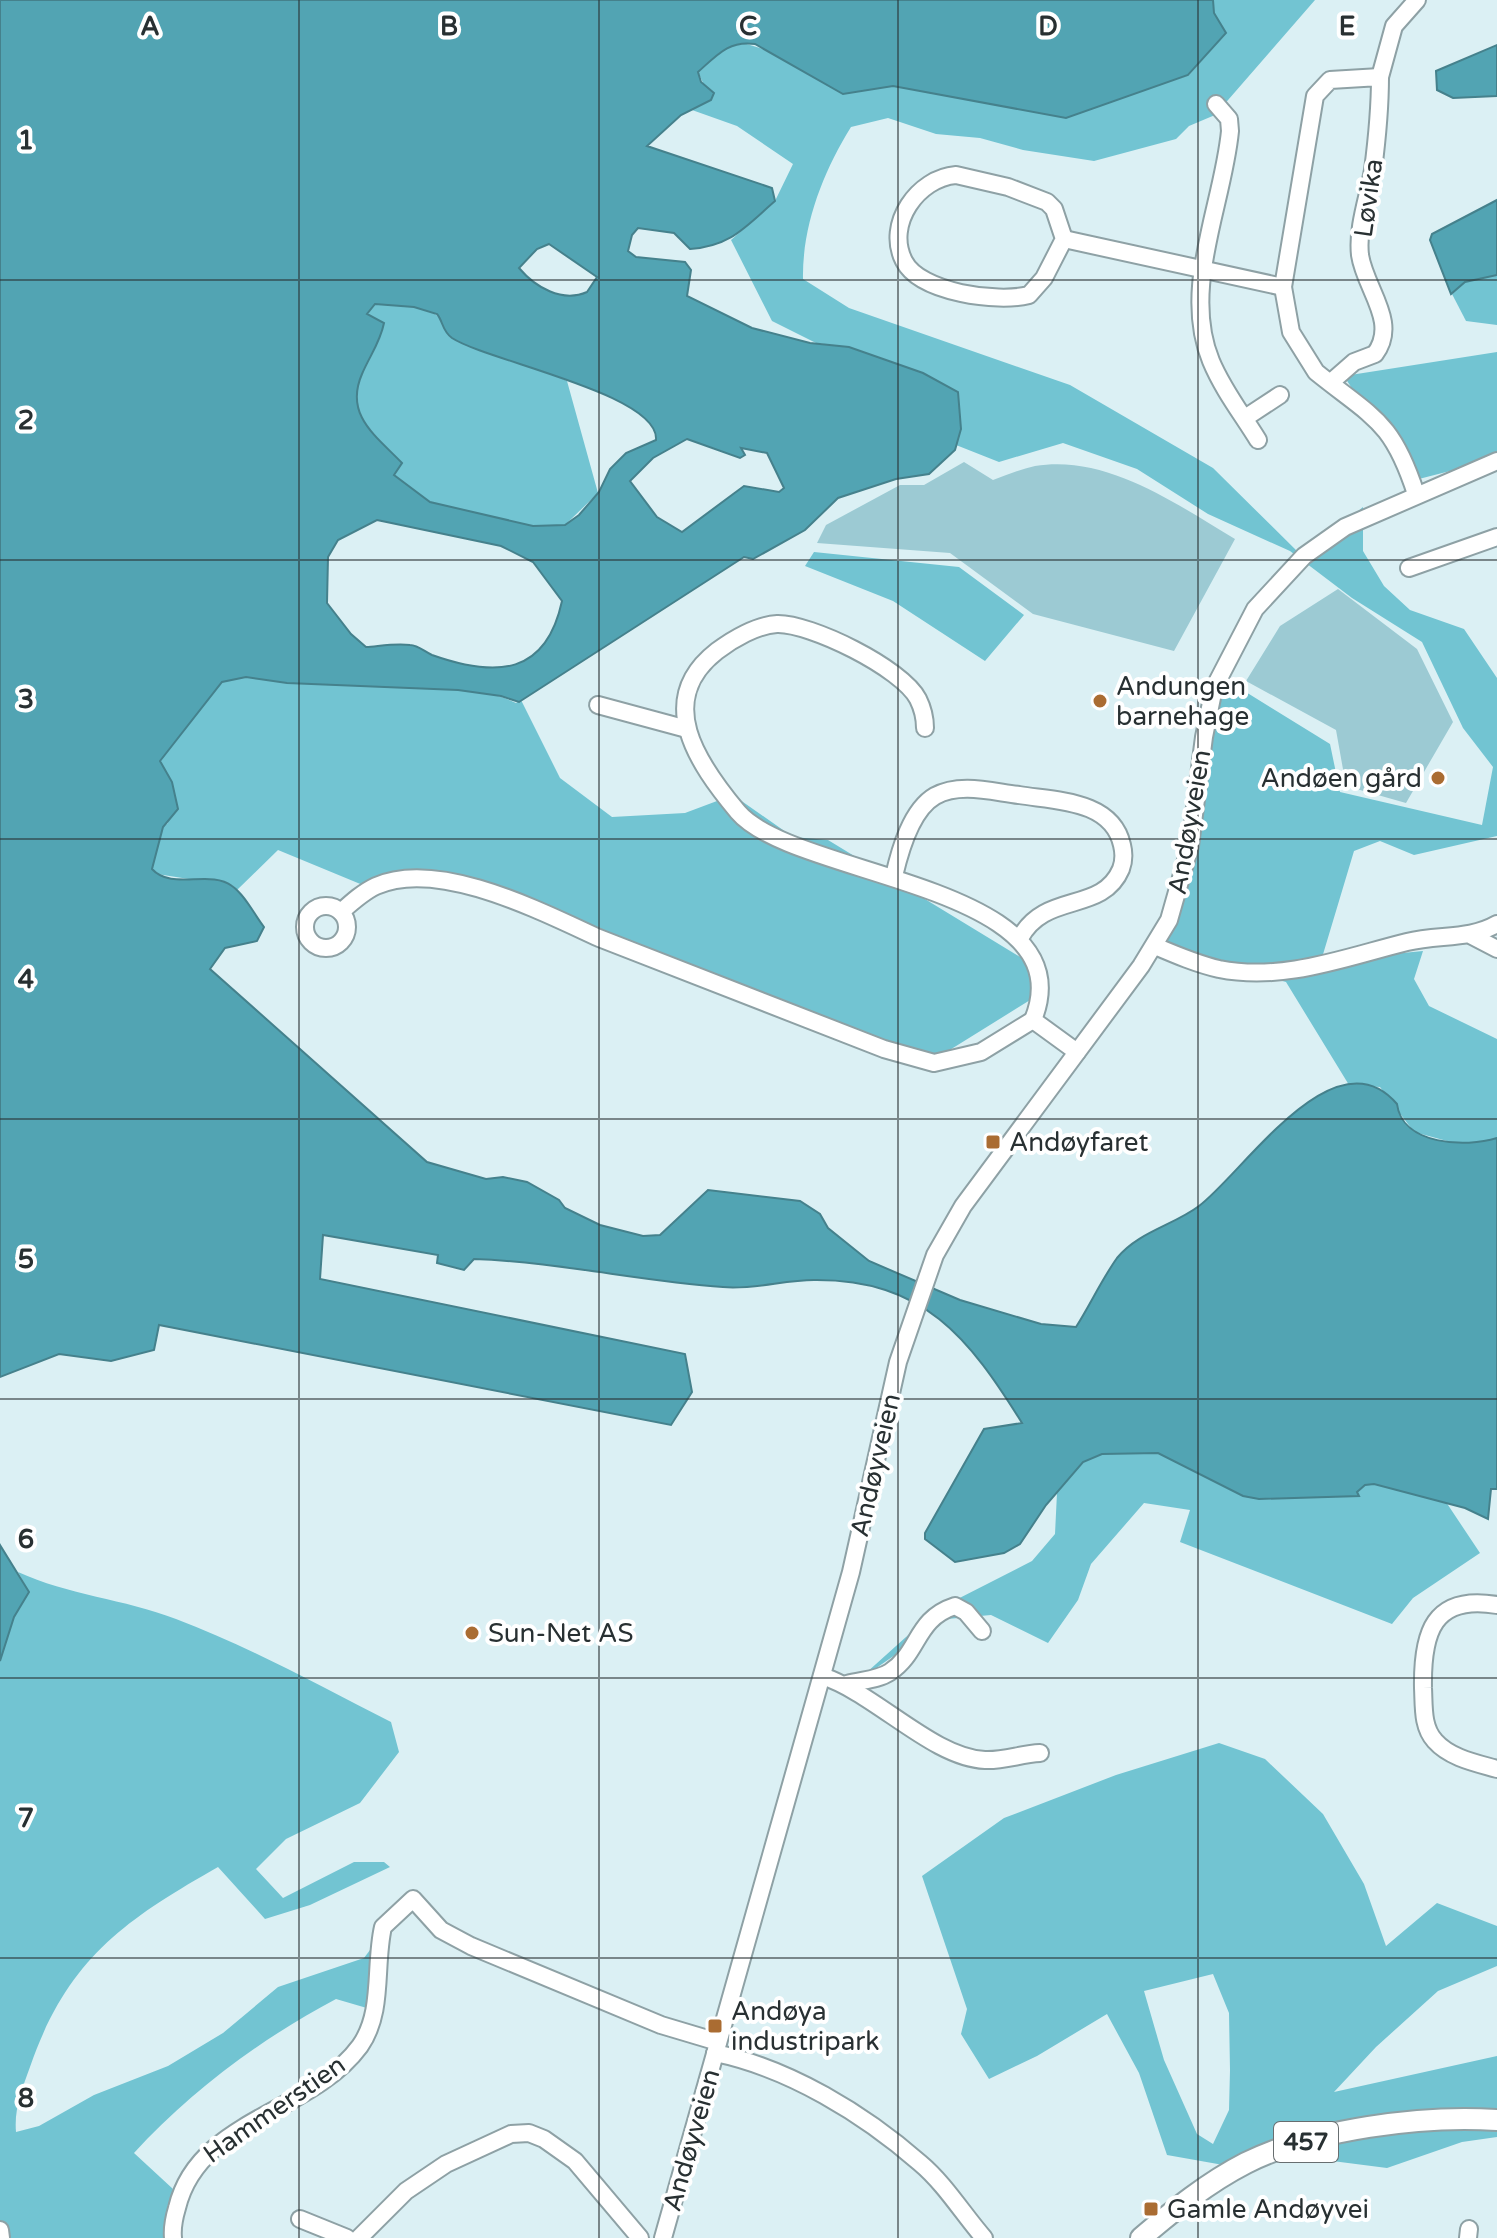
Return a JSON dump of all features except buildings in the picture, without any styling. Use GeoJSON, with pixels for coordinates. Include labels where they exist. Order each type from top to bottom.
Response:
{"type":"FeatureCollection","features":[{"type":"Feature","properties":{"kind":"main road","name":"457"},"geometry":{"type":"LineString","coordinates":[[1141,2238],[1206,2187],[1274,2151],[1389,2126],[1497,2120]]}},
{"type":"Feature","properties":{"kind":"street","name":"Løvika"},"geometry":{"type":"LineString","coordinates":[[1330,383],[1354,362],[1375,354],[1383,339],[1382,315],[1363,268],[1359,242],[1373,170],[1380,77],[1394,26],[1417,0]]}},
{"type":"Feature","properties":{"kind":"street"},"geometry":{"type":"LineString","coordinates":[[1380,77],[1330,80],[1315,96],[1283,287],[1285,314],[1298,347],[1316,372],[1389,431],[1403,456],[1416,494]]}},
{"type":"Feature","properties":{"kind":"street"},"geometry":{"type":"LineString","coordinates":[[1216,104],[1229,119],[1230,131],[1204,269],[1200,308],[1205,341],[1217,374],[1258,440]]}},
{"type":"Feature","properties":{"kind":"street"},"geometry":{"type":"LineString","coordinates":[[956,175],[1008,187],[1047,202],[1054,209],[1064,239],[1037,287],[1029,295],[1015,299],[991,298],[923,281],[904,262],[899,237],[914,195],[932,180],[956,175]]}},
{"type":"Feature","properties":{"kind":"street"},"geometry":{"type":"LineString","coordinates":[[1064,239],[1283,287]]}},
{"type":"Feature","properties":{"kind":"street"},"geometry":{"type":"LineString","coordinates":[[1245,418],[1280,395]]}},
{"type":"Feature","properties":{"kind":"street","name":"Andøyveien"},"geometry":{"type":"LineString","coordinates":[[663,2238],[851,1572],[898,1362],[925,1278],[963,1206],[1155,946],[1182,885],[1214,688],[1247,622],[1275,585],[1314,548],[1358,520],[1497,461]]}},
{"type":"Feature","properties":{"kind":"street"},"geometry":{"type":"LineString","coordinates":[[1409,568],[1497,537]]}},
{"type":"Feature","properties":{"kind":"street"},"geometry":{"type":"LineString","coordinates":[[341,912],[378,885],[414,879],[452,882],[554,917],[599,938],[884,1049],[934,1063],[981,1052],[1033,1020],[1038,1009],[1039,984],[1028,950],[1020,938],[972,910],[894,876],[775,839],[750,825],[711,774],[687,729],[683,700],[696,671],[738,638],[766,625],[779,624],[811,632],[900,678],[918,699],[925,728]]}},
{"type":"Feature","properties":{"kind":"street"},"geometry":{"type":"LineString","coordinates":[[598,705],[687,729]]}},
{"type":"Feature","properties":{"kind":"street"},"geometry":{"type":"LineString","coordinates":[[894,876],[902,848],[923,807],[950,790],[980,790],[1070,803],[1107,818],[1121,840],[1122,868],[1106,889],[1079,902],[1051,907],[1033,921],[1020,938]]}},
{"type":"Feature","properties":{"kind":"street"},"geometry":{"type":"LineString","coordinates":[[1155,946],[1216,968],[1261,973],[1322,966],[1423,939],[1472,936],[1497,924]]}},
{"type":"Feature","properties":{"kind":"street"},"geometry":{"type":"LineString","coordinates":[[1472,936],[1497,949]]}},
{"type":"Feature","properties":{"kind":"street"},"geometry":{"type":"LineString","coordinates":[[1033,1020],[1077,1052]]}},
{"type":"Feature","properties":{"kind":"street"},"geometry":{"type":"LineString","coordinates":[[1497,1605],[1472,1602],[1447,1609],[1429,1633],[1422,1652],[1424,1712],[1430,1735],[1453,1754],[1497,1769]]}},
{"type":"Feature","properties":{"kind":"street"},"geometry":{"type":"LineString","coordinates":[[847,1684],[889,1673],[911,1650],[922,1628],[941,1611],[955,1606],[966,1612],[982,1631]]}},
{"type":"Feature","properties":{"kind":"street"},"geometry":{"type":"LineString","coordinates":[[822,1676],[847,1684],[950,1751],[985,1761],[1040,1753]]}},
{"type":"Feature","properties":{"kind":"street","name":"Andøyveien"},"geometry":{"type":"LineString","coordinates":[[413,1899],[441,1930],[462,1942],[717,2048]]}},
{"type":"Feature","properties":{"kind":"street","name":"Hammerstien"},"geometry":{"type":"LineString","coordinates":[[173,2238],[183,2185],[203,2155],[324,2080],[359,2047],[369,2032],[373,2014],[383,1927],[413,1899]]}},
{"type":"Feature","properties":{"kind":"street"},"geometry":{"type":"LineString","coordinates":[[717,2048],[773,2069],[873,2128],[921,2163],[984,2238]]}},
{"type":"Feature","properties":{"kind":"street"},"geometry":{"type":"LineString","coordinates":[[359,2238],[406,2191],[446,2164],[511,2134],[529,2133],[544,2139],[575,2161],[640,2238]]}},
{"type":"Feature","properties":{"kind":"street"},"geometry":{"type":"LineString","coordinates":[[300,2219],[347,2238]]}},
{"type":"Feature","properties":{"kind":"street"},"geometry":{"type":"LineString","coordinates":[[0,2230],[1,2238]]}},
{"type":"Feature","properties":{"kind":"shaded area"},"geometry":{"type":"Polygon","coordinates":[[[0,0],[1213,0],[1214,13],[1226,33],[1188,75],[1066,118],[893,86],[843,94],[755,44],[738,44],[718,55],[698,72],[701,82],[714,93],[711,100],[681,115],[647,146],[772,188],[775,201],[737,234],[716,244],[690,249],[674,233],[638,228],[632,235],[628,251],[636,257],[685,262],[691,270],[687,296],[752,328],[810,343],[849,347],[923,373],[958,392],[961,429],[955,450],[929,474],[896,479],[838,498],[805,530],[753,559],[744,557],[519,702],[501,696],[458,690],[287,683],[246,677],[222,682],[160,761],[172,782],[178,809],[163,827],[152,869],[170,879],[223,881],[241,894],[264,927],[257,941],[225,948],[210,969],[427,1162],[486,1179],[503,1177],[527,1182],[559,1200],[565,1208],[600,1225],[643,1236],[660,1235],[708,1190],[800,1201],[820,1214],[828,1228],[869,1261],[960,1300],[1041,1324],[1076,1327],[1117,1258],[1126,1249],[1199,1206],[1292,1115],[1319,1095],[1346,1084],[1373,1086],[1397,1104],[1401,1118],[1410,1128],[1423,1135],[1437,1140],[1469,1143],[1497,1138],[1497,1489],[1491,1489],[1488,1519],[1465,1508],[1374,1484],[1365,1485],[1357,1492],[1359,1496],[1259,1499],[1243,1496],[1158,1453],[1102,1454],[1083,1462],[1046,1505],[1020,1544],[1004,1553],[955,1562],[925,1539],[925,1533],[984,1429],[1022,1423],[983,1365],[939,1319],[914,1302],[885,1290],[852,1282],[814,1280],[723,1287],[474,1259],[464,1270],[437,1263],[438,1255],[323,1235],[320,1279],[685,1354],[692,1392],[671,1425],[159,1325],[154,1350],[111,1361],[59,1354],[0,1377],[0,0]],[[549,244],[537,249],[519,268],[541,287],[568,296],[578,295],[587,292],[597,277],[549,244]],[[375,304],[367,314],[384,323],[357,388],[360,413],[373,434],[402,463],[394,475],[430,502],[533,526],[565,525],[579,515],[599,492],[610,469],[626,453],[656,440],[650,423],[631,408],[569,380],[452,338],[437,314],[414,307],[375,304]],[[687,439],[653,458],[630,481],[657,517],[682,532],[744,486],[779,492],[784,488],[767,453],[741,448],[745,455],[740,458],[687,439]],[[377,520],[338,540],[328,557],[327,603],[351,634],[366,647],[413,645],[456,662],[497,668],[531,657],[544,644],[554,626],[562,601],[533,562],[501,546],[377,520]]]}},
{"type":"Feature","properties":{"kind":"shaded area"},"geometry":{"type":"Polygon","coordinates":[[[1213,0],[1315,0],[1215,115],[1189,126],[1176,139],[1094,161],[1023,150],[980,138],[936,134],[888,118],[851,127],[823,181],[810,219],[803,279],[849,308],[1070,385],[1213,468],[1303,557],[1363,507],[1363,551],[1384,586],[1410,610],[1464,629],[1497,678],[1497,836],[1414,855],[1380,841],[1354,851],[1321,961],[1423,951],[1414,979],[1429,1006],[1497,1039],[1497,1138],[1475,1145],[1458,1144],[1414,1132],[1380,1087],[1349,1085],[1286,982],[1155,948],[1174,911],[1220,671],[1241,689],[1330,744],[1340,792],[1482,825],[1493,767],[1463,728],[1422,642],[1352,598],[1290,551],[1208,514],[1137,469],[1063,443],[999,462],[956,445],[961,429],[958,392],[923,373],[849,347],[816,343],[772,321],[731,240],[775,201],[793,164],[737,126],[692,110],[711,100],[698,72],[727,47],[740,42],[770,51],[843,94],[893,86],[1066,117],[1189,75],[1226,33],[1214,13],[1213,0]]]}},
{"type":"Feature","properties":{"kind":"shaded area"},"geometry":{"type":"Polygon","coordinates":[[[1497,45],[1497,96],[1453,98],[1437,90],[1436,71],[1497,45]]]}},
{"type":"Feature","properties":{"kind":"shaded area"},"geometry":{"type":"Polygon","coordinates":[[[1497,200],[1497,275],[1465,282],[1451,294],[1430,240],[1432,234],[1497,200]]]}},
{"type":"Feature","properties":{"kind":"shaded area"},"geometry":{"type":"Polygon","coordinates":[[[1497,275],[1497,325],[1466,321],[1452,294],[1465,282],[1497,275]]]}},
{"type":"Feature","properties":{"kind":"shaded area"},"geometry":{"type":"Polygon","coordinates":[[[375,304],[410,306],[428,311],[567,381],[598,493],[565,525],[533,526],[429,502],[394,475],[401,463],[365,424],[357,401],[357,388],[383,323],[367,314],[375,304]]]}},
{"type":"Feature","properties":{"kind":"shaded area"},"geometry":{"type":"Polygon","coordinates":[[[1497,352],[1497,459],[1411,481],[1344,376],[1497,352]]]}},
{"type":"Feature","properties":{"kind":"shaded area"},"geometry":{"type":"Polygon","coordinates":[[[964,462],[993,480],[1035,466],[1062,464],[1088,467],[1165,497],[1235,539],[1174,651],[1033,614],[950,553],[817,543],[826,525],[900,485],[924,485],[964,462]]]}},
{"type":"Feature","properties":{"kind":"shaded area"},"geometry":{"type":"Polygon","coordinates":[[[814,552],[959,567],[1024,615],[985,661],[893,601],[805,566],[814,552]]]}},
{"type":"Feature","properties":{"kind":"shaded area"},"geometry":{"type":"Polygon","coordinates":[[[1338,589],[1417,649],[1453,722],[1406,803],[1346,786],[1336,730],[1246,681],[1280,626],[1338,589]]]}},
{"type":"Feature","properties":{"kind":"shaded area"},"geometry":{"type":"Polygon","coordinates":[[[246,677],[460,690],[494,695],[516,703],[521,700],[560,778],[612,817],[685,813],[733,795],[793,837],[828,840],[1025,960],[1036,987],[1035,997],[932,1061],[498,898],[415,878],[370,888],[278,850],[237,890],[233,886],[157,874],[152,869],[163,827],[168,823],[172,782],[160,761],[222,682],[246,677]]]}},
{"type":"Feature","properties":{"kind":"shaded area"},"geometry":{"type":"Polygon","coordinates":[[[1158,1452],[1243,1496],[1357,1492],[1365,1485],[1374,1484],[1446,1502],[1480,1553],[1413,1598],[1392,1624],[1180,1542],[1190,1510],[1144,1503],[1091,1564],[1078,1600],[1048,1643],[991,1615],[947,1619],[856,1682],[936,1610],[1032,1561],[1055,1534],[1057,1493],[1083,1462],[1102,1454],[1158,1452]]]}},
{"type":"Feature","properties":{"kind":"shaded area"},"geometry":{"type":"Polygon","coordinates":[[[0,1545],[29,1592],[14,1617],[0,1661],[0,1545]]]}},
{"type":"Feature","properties":{"kind":"shaded area"},"geometry":{"type":"Polygon","coordinates":[[[18,1572],[56,1586],[156,1612],[258,1654],[391,1722],[399,1752],[360,1803],[286,1839],[256,1869],[283,1898],[354,1862],[384,1862],[390,1867],[310,1905],[265,1919],[218,1867],[154,1906],[102,1947],[62,1998],[45,2030],[19,2099],[16,2132],[39,2126],[94,2095],[168,2066],[223,2033],[278,1987],[364,1958],[385,1930],[377,2011],[336,1999],[308,2014],[228,2068],[179,2109],[134,2153],[173,2189],[166,2214],[165,2238],[0,2238],[0,1661],[14,1617],[29,1592],[18,1572]]]}},
{"type":"Feature","properties":{"kind":"shaded area"},"geometry":{"type":"Polygon","coordinates":[[[1219,1743],[1265,1759],[1323,1814],[1364,1884],[1386,1946],[1437,1903],[1497,1926],[1497,1966],[1438,1991],[1376,2047],[1334,2092],[1497,2056],[1497,2137],[1462,2142],[1387,2168],[1309,2158],[1229,2166],[1167,2155],[1139,2073],[1107,2014],[1037,2056],[989,2079],[961,2034],[967,2009],[922,1876],[1004,1818],[1116,1775],[1219,1743]],[[1213,1974],[1144,1991],[1164,2060],[1197,2134],[1213,2144],[1229,2110],[1229,2013],[1213,1974]]]}},
{"type":"Feature","properties":{"kind":"place","name":"Andungen barnehage"},"geometry":{"type":"Point","coordinates":[1100,701]}},
{"type":"Feature","properties":{"kind":"place","name":"Andøen gård"},"geometry":{"type":"Point","coordinates":[1438,778]}},
{"type":"Feature","properties":{"kind":"place","name":"Andøyfaret"},"geometry":{"type":"Point","coordinates":[993,1142]}},
{"type":"Feature","properties":{"kind":"place","name":"Sun-Net AS"},"geometry":{"type":"Point","coordinates":[472,1633]}},
{"type":"Feature","properties":{"kind":"place","name":"Andøya industripark"},"geometry":{"type":"Point","coordinates":[715,2026]}},
{"type":"Feature","properties":{"kind":"place","name":"Gamle Andøyvei"},"geometry":{"type":"Point","coordinates":[1151,2209]}}]}
